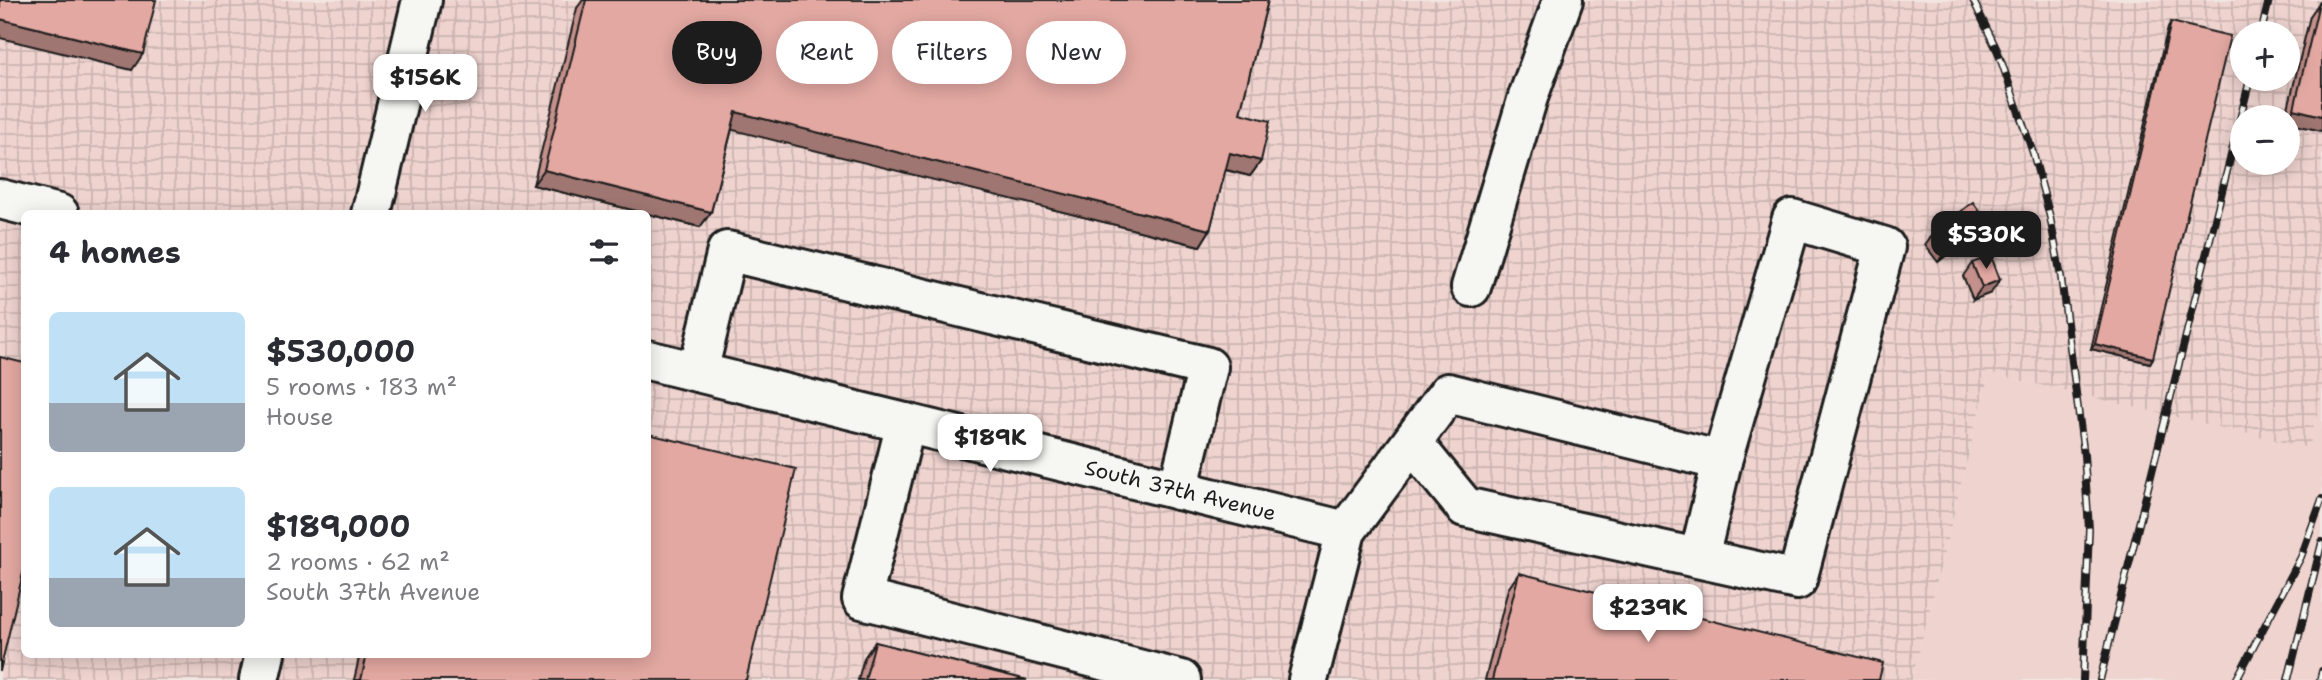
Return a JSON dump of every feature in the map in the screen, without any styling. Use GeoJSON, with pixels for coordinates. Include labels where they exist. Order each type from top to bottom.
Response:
{"type":"FeatureCollection","features":[{"type":"Feature","properties":{"kind":"street"},"geometry":{"type":"LineString","coordinates":[[372,210],[422,0]]}},
{"type":"Feature","properties":{"kind":"street"},"geometry":{"type":"LineString","coordinates":[[1471,287],[1528,97],[1563,0]]}},
{"type":"Feature","properties":{"kind":"street"},"geometry":{"type":"LineString","coordinates":[[0,199],[43,210]]}},
{"type":"Feature","properties":{"kind":"street"},"geometry":{"type":"LineString","coordinates":[[1412,442],[1465,507],[1797,580],[1885,247],[1791,219],[1722,461],[1699,558]]}},
{"type":"Feature","properties":{"kind":"street"},"geometry":{"type":"LineString","coordinates":[[698,372],[727,251],[1195,364],[1208,368],[1178,490]]}},
{"type":"Feature","properties":{"kind":"street","name":"South 37th Avenue"},"geometry":{"type":"LineString","coordinates":[[651,361],[1346,531]]}},
{"type":"Feature","properties":{"kind":"street"},"geometry":{"type":"LineString","coordinates":[[1308,680],[1346,531],[1448,393],[1722,461]]}},
{"type":"Feature","properties":{"kind":"street"},"geometry":{"type":"LineString","coordinates":[[906,423],[862,599],[1181,680]]}},
{"type":"Feature","properties":{"kind":"street"},"geometry":{"type":"LineString","coordinates":[[259,680],[264,658]]}},
{"type":"Feature","properties":{"kind":"shaded area"},"geometry":{"type":"Polygon","coordinates":[[[0,0],[2322,0],[2322,395],[2309,448],[1989,373],[1912,680],[0,680],[0,0]]]}},
{"type":"Feature","properties":{"kind":"shaded area"},"geometry":{"type":"Polygon","coordinates":[[[1989,373],[2309,447],[2322,395],[2322,680],[1912,680],[1989,373]]]}},
{"type":"Feature","properties":{"kind":"building"},"geometry":{"type":"Polygon","coordinates":[[[0,0],[156,0],[143,54],[0,19],[0,0]]]}},
{"type":"Feature","properties":{"kind":"building"},"geometry":{"type":"Polygon","coordinates":[[[586,0],[1268,0],[1240,113],[1270,121],[1261,161],[1230,153],[1210,230],[736,112],[711,212],[544,170],[586,0]]]}},
{"type":"Feature","properties":{"kind":"building"},"geometry":{"type":"Polygon","coordinates":[[[2319,3],[2322,3],[2322,116],[2300,110],[2300,105],[2295,105],[2319,3]]]}},
{"type":"Feature","properties":{"kind":"building"},"geometry":{"type":"Polygon","coordinates":[[[2171,22],[2230,36],[2153,358],[2095,344],[2171,22]]]}},
{"type":"Feature","properties":{"kind":"building"},"geometry":{"type":"Polygon","coordinates":[[[1973,202],[1985,219],[1947,249],[1934,232],[1973,202]]]}},
{"type":"Feature","properties":{"kind":"building"},"geometry":{"type":"Polygon","coordinates":[[[1991,256],[2000,280],[1982,287],[1972,263],[1991,256]]]}},
{"type":"Feature","properties":{"kind":"building"},"geometry":{"type":"Polygon","coordinates":[[[0,357],[21,362],[21,582],[0,671],[0,357]]]}},
{"type":"Feature","properties":{"kind":"building"},"geometry":{"type":"Polygon","coordinates":[[[651,435],[796,469],[746,680],[361,680],[366,658],[651,658],[651,435]]]}},
{"type":"Feature","properties":{"kind":"building"},"geometry":{"type":"Polygon","coordinates":[[[1519,573],[1883,663],[1879,680],[1492,680],[1519,573]]]}},
{"type":"Feature","properties":{"kind":"building"},"geometry":{"type":"Polygon","coordinates":[[[875,642],[1027,680],[865,680],[875,642]]]}},
{"type":"Feature","properties":{"kind":"railway"},"geometry":{"type":"LineString","coordinates":[[1973,0],[1998,52],[2033,153],[2050,217],[2061,277],[2084,455],[2089,529],[2083,680]]}},
{"type":"Feature","properties":{"kind":"railway"},"geometry":{"type":"LineString","coordinates":[[2264,21],[2269,0]]}},
{"type":"Feature","properties":{"kind":"railway"},"geometry":{"type":"LineString","coordinates":[[2100,680],[2247,91]]}},
{"type":"Feature","properties":{"kind":"railway"},"geometry":{"type":"LineString","coordinates":[[2236,680],[2301,557],[2322,499]]}},
{"type":"Feature","properties":{"kind":"railway"},"geometry":{"type":"LineString","coordinates":[[2288,680],[2322,542]]}},
{"type":"Feature","properties":{"kind":"railway"},"geometry":{"type":"LineString","coordinates":[[2320,680],[2322,671]]}}]}
